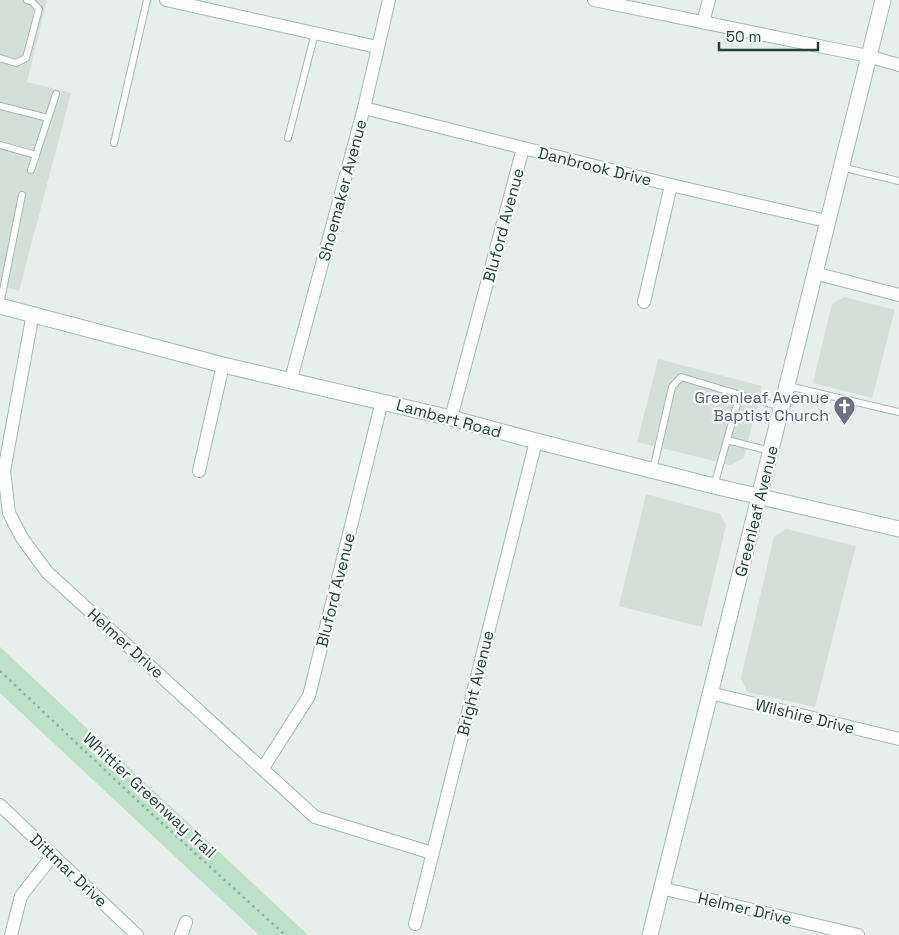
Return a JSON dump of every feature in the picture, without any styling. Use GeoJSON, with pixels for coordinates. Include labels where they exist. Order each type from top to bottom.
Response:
{"type":"FeatureCollection","features":[{"type":"Feature","properties":{"kind":"street"},"geometry":{"type":"LineString","coordinates":[[166,0],[377,47]]}},
{"type":"Feature","properties":{"kind":"street","name":"Shoemaker Avenue"},"geometry":{"type":"LineString","coordinates":[[291,379],[364,108],[389,0]]}},
{"type":"Feature","properties":{"kind":"street"},"geometry":{"type":"LineString","coordinates":[[594,0],[868,56],[899,65]]}},
{"type":"Feature","properties":{"kind":"street"},"geometry":{"type":"LineString","coordinates":[[703,22],[709,0]]}},
{"type":"Feature","properties":{"kind":"street","name":"Greenleaf Avenue"},"geometry":{"type":"LineString","coordinates":[[650,935],[882,0]]}},
{"type":"Feature","properties":{"kind":"street","name":"Danbrook Drive"},"geometry":{"type":"LineString","coordinates":[[364,108],[671,185],[826,221]]}},
{"type":"Feature","properties":{"kind":"street","name":"Bluford Avenue"},"geometry":{"type":"LineString","coordinates":[[451,418],[523,148]]}},
{"type":"Feature","properties":{"kind":"street"},"geometry":{"type":"LineString","coordinates":[[644,302],[671,185]]}},
{"type":"Feature","properties":{"kind":"street"},"geometry":{"type":"LineString","coordinates":[[814,273],[899,295]]}},
{"type":"Feature","properties":{"kind":"street","name":"Lambert Road"},"geometry":{"type":"LineString","coordinates":[[0,306],[223,365],[382,401],[714,486],[899,529]]}},
{"type":"Feature","properties":{"kind":"street","name":"Helmer Drive"},"geometry":{"type":"LineString","coordinates":[[34,314],[4,472],[9,513],[22,538],[47,572],[263,768],[314,817],[432,854]]}},
{"type":"Feature","properties":{"kind":"street"},"geometry":{"type":"LineString","coordinates":[[199,471],[223,365]]}},
{"type":"Feature","properties":{"kind":"street","name":"Bluford Avenue"},"geometry":{"type":"LineString","coordinates":[[263,768],[309,696],[382,401]]}},
{"type":"Feature","properties":{"kind":"street","name":"Bright Avenue"},"geometry":{"type":"LineString","coordinates":[[415,924],[536,441]]}},
{"type":"Feature","properties":{"kind":"street","name":"Wilshire Drive"},"geometry":{"type":"LineString","coordinates":[[710,693],[899,739]]}},
{"type":"Feature","properties":{"kind":"street","name":"Dittmar Drive"},"geometry":{"type":"LineString","coordinates":[[0,805],[137,935]]}},
{"type":"Feature","properties":{"kind":"street"},"geometry":{"type":"LineString","coordinates":[[11,935],[21,896],[53,855]]}},
{"type":"Feature","properties":{"kind":"street","name":"Helmer Drive"},"geometry":{"type":"LineString","coordinates":[[661,888],[858,935]]}},
{"type":"Feature","properties":{"kind":"street"},"geometry":{"type":"LineString","coordinates":[[181,935],[186,922]]}},
{"type":"Feature","properties":{"kind":"lane"},"geometry":{"type":"LineString","coordinates":[[0,58],[16,62],[26,58],[39,9],[31,1],[27,0]]}},
{"type":"Feature","properties":{"kind":"lane"},"geometry":{"type":"LineString","coordinates":[[114,143],[147,0]]}},
{"type":"Feature","properties":{"kind":"lane"},"geometry":{"type":"LineString","coordinates":[[288,138],[315,33]]}},
{"type":"Feature","properties":{"kind":"lane"},"geometry":{"type":"LineString","coordinates":[[31,170],[56,94]]}},
{"type":"Feature","properties":{"kind":"lane"},"geometry":{"type":"LineString","coordinates":[[0,106],[48,118]]}},
{"type":"Feature","properties":{"kind":"lane"},"geometry":{"type":"LineString","coordinates":[[0,145],[36,154]]}},
{"type":"Feature","properties":{"kind":"lane"},"geometry":{"type":"LineString","coordinates":[[840,166],[899,181]]}},
{"type":"Feature","properties":{"kind":"lane"},"geometry":{"type":"LineString","coordinates":[[0,306],[22,194]]}},
{"type":"Feature","properties":{"kind":"lane"},"geometry":{"type":"LineString","coordinates":[[653,470],[672,386],[681,378],[688,378],[781,407]]}},
{"type":"Feature","properties":{"kind":"lane"},"geometry":{"type":"LineString","coordinates":[[787,386],[899,412]]}},
{"type":"Feature","properties":{"kind":"lane"},"geometry":{"type":"LineString","coordinates":[[714,486],[740,394]]}},
{"type":"Feature","properties":{"kind":"lane"},"geometry":{"type":"LineString","coordinates":[[727,440],[771,451]]}},
{"type":"Feature","properties":{"kind":"path","name":"Whittier Greenway Trail"},"geometry":{"type":"LineString","coordinates":[[0,671],[141,804],[285,935]]}},
{"type":"Feature","properties":{"kind":"shaded area"},"geometry":{"type":"Polygon","coordinates":[[[0,0],[47,0],[27,82],[71,93],[19,291],[0,285],[0,0]]]}},
{"type":"Feature","properties":{"kind":"shaded area"},"geometry":{"type":"Polygon","coordinates":[[[844,297],[895,310],[872,398],[813,383],[832,304],[844,297]]]}},
{"type":"Feature","properties":{"kind":"shaded area"},"geometry":{"type":"Polygon","coordinates":[[[658,359],[762,386],[744,458],[730,465],[637,442],[658,359]]]}},
{"type":"Feature","properties":{"kind":"shaded area"},"geometry":{"type":"Polygon","coordinates":[[[646,494],[720,514],[726,525],[702,627],[619,606],[646,494]]]}},
{"type":"Feature","properties":{"kind":"shaded area"},"geometry":{"type":"Polygon","coordinates":[[[786,529],[856,546],[815,707],[747,692],[741,678],[774,537],[786,529]]]}},
{"type":"Feature","properties":{"kind":"green space"},"geometry":{"type":"Polygon","coordinates":[[[0,647],[308,935],[259,935],[0,693],[0,647]]]}},
{"type":"Feature","properties":{"kind":"place","name":"Greenleaf Avenue Baptist Church"},"geometry":{"type":"Point","coordinates":[845,425]}}]}
